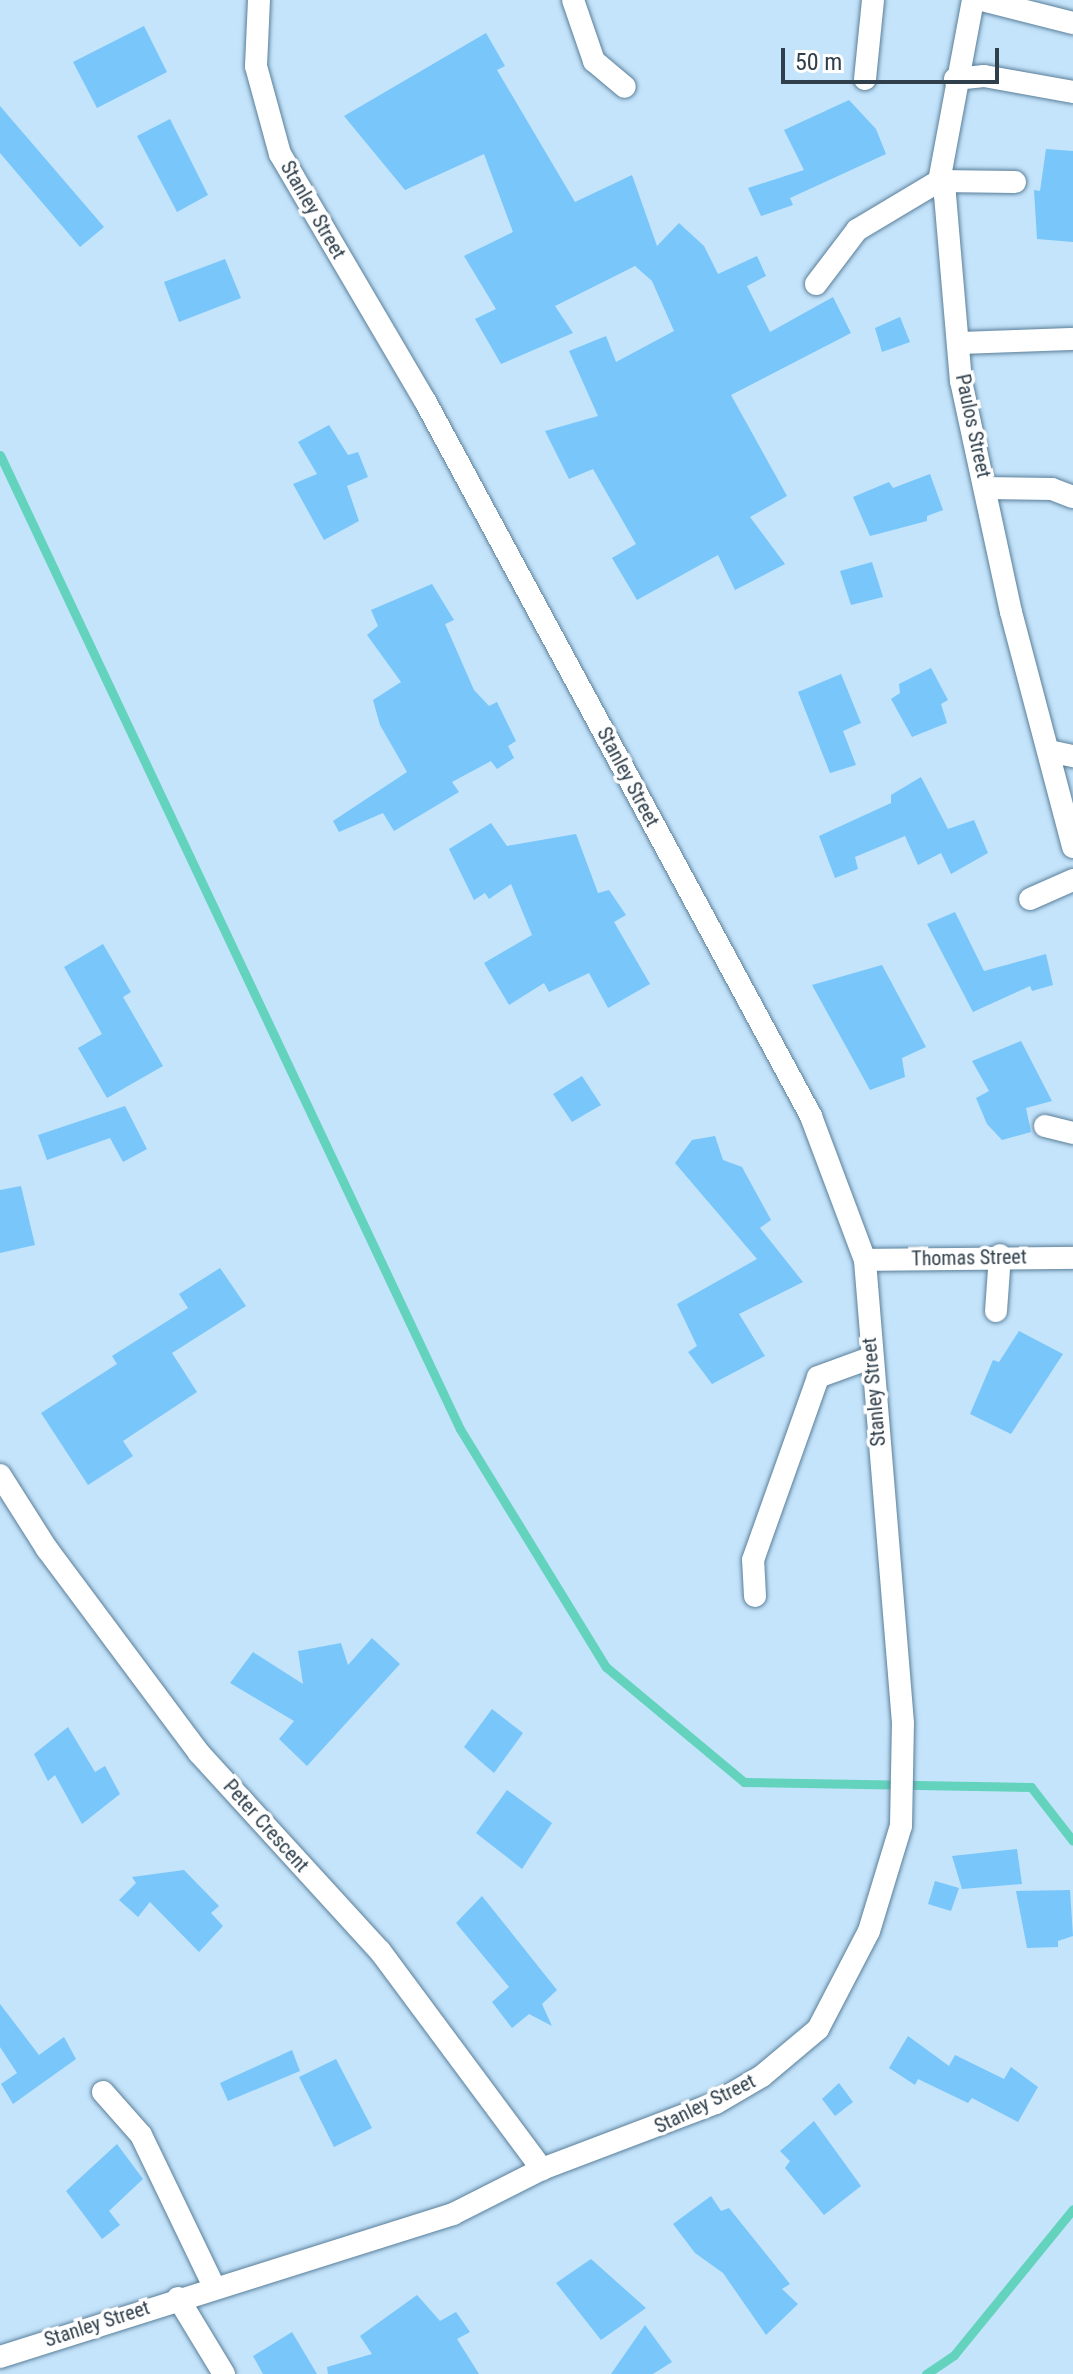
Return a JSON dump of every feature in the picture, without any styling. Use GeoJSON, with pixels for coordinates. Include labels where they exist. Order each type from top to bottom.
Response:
{"type":"FeatureCollection","features":[{"type":"Feature","properties":{"kind":"street","name":"Stanley Street"},"geometry":{"type":"LineString","coordinates":[[0,2357],[178,2298],[453,2214],[542,2169],[716,2103],[762,2076],[807,2040],[869,1931],[901,1826],[903,1723],[870,1358],[865,1260],[811,1116],[425,401],[280,154],[256,66],[259,0]]}},
{"type":"Feature","properties":{"kind":"street"},"geometry":{"type":"LineString","coordinates":[[573,0],[573,11],[594,61],[625,87]]}},
{"type":"Feature","properties":{"kind":"street"},"geometry":{"type":"LineString","coordinates":[[865,79],[873,0]]}},
{"type":"Feature","properties":{"kind":"street","name":"Paulos Street"},"geometry":{"type":"LineString","coordinates":[[973,0],[955,79],[939,181],[945,195],[958,343],[1011,612],[1073,847]]}},
{"type":"Feature","properties":{"kind":"street"},"geometry":{"type":"LineString","coordinates":[[982,0],[1073,23]]}},
{"type":"Feature","properties":{"kind":"street"},"geometry":{"type":"LineString","coordinates":[[955,79],[984,76],[1073,92]]}},
{"type":"Feature","properties":{"kind":"street"},"geometry":{"type":"LineString","coordinates":[[816,284],[857,230],[939,181],[1015,182]]}},
{"type":"Feature","properties":{"kind":"street"},"geometry":{"type":"LineString","coordinates":[[958,343],[1073,339]]}},
{"type":"Feature","properties":{"kind":"street"},"geometry":{"type":"LineString","coordinates":[[985,488],[1052,489],[1073,497]]}},
{"type":"Feature","properties":{"kind":"street"},"geometry":{"type":"LineString","coordinates":[[1049,751],[1073,756]]}},
{"type":"Feature","properties":{"kind":"street"},"geometry":{"type":"LineString","coordinates":[[1030,899],[1073,880]]}},
{"type":"Feature","properties":{"kind":"street"},"geometry":{"type":"LineString","coordinates":[[1045,1126],[1073,1133]]}},
{"type":"Feature","properties":{"kind":"street","name":"Thomas Street"},"geometry":{"type":"LineString","coordinates":[[865,1260],[1000,1255],[1073,1258]]}},
{"type":"Feature","properties":{"kind":"street"},"geometry":{"type":"LineString","coordinates":[[996,1311],[1000,1255]]}},
{"type":"Feature","properties":{"kind":"street"},"geometry":{"type":"LineString","coordinates":[[755,1596],[753,1560],[818,1377],[870,1358]]}},
{"type":"Feature","properties":{"kind":"street","name":"Peter Crescent"},"geometry":{"type":"LineString","coordinates":[[0,1475],[47,1549],[199,1753],[380,1951],[542,2169]]}},
{"type":"Feature","properties":{"kind":"street"},"geometry":{"type":"LineString","coordinates":[[103,2092],[141,2135],[214,2287]]}},
{"type":"Feature","properties":{"kind":"street"},"geometry":{"type":"LineString","coordinates":[[178,2298],[224,2374]]}},
{"type":"Feature","properties":{"kind":"building"},"geometry":{"type":"Polygon","coordinates":[[[144,26],[167,72],[97,108],[73,62],[144,26]]]}},
{"type":"Feature","properties":{"kind":"building"},"geometry":{"type":"Polygon","coordinates":[[[486,33],[505,66],[497,70],[575,202],[632,175],[657,246],[679,223],[704,246],[718,274],[757,256],[766,276],[747,286],[770,332],[833,297],[851,333],[731,395],[787,496],[750,517],[785,564],[735,590],[718,555],[637,600],[612,558],[636,544],[593,469],[569,479],[545,431],[598,416],[569,351],[606,336],[616,362],[674,331],[652,281],[635,266],[555,306],[573,333],[501,364],[475,319],[496,309],[464,256],[513,232],[484,154],[405,190],[344,116],[486,33]]]}},
{"type":"Feature","properties":{"kind":"building"},"geometry":{"type":"Polygon","coordinates":[[[849,100],[876,129],[886,154],[790,198],[793,205],[761,216],[748,188],[804,170],[784,130],[849,100]]]}},
{"type":"Feature","properties":{"kind":"building"},"geometry":{"type":"Polygon","coordinates":[[[0,106],[104,227],[80,247],[0,153],[0,106]]]}},
{"type":"Feature","properties":{"kind":"building"},"geometry":{"type":"Polygon","coordinates":[[[170,119],[208,195],[177,212],[137,136],[170,119]]]}},
{"type":"Feature","properties":{"kind":"building"},"geometry":{"type":"Polygon","coordinates":[[[1046,149],[1073,151],[1073,242],[1037,239],[1034,190],[1040,191],[1046,149]]]}},
{"type":"Feature","properties":{"kind":"building"},"geometry":{"type":"Polygon","coordinates":[[[225,259],[241,298],[179,322],[164,282],[225,259]]]}},
{"type":"Feature","properties":{"kind":"building"},"geometry":{"type":"Polygon","coordinates":[[[900,317],[910,342],[882,352],[875,328],[900,317]]]}},
{"type":"Feature","properties":{"kind":"building"},"geometry":{"type":"Polygon","coordinates":[[[329,425],[348,455],[358,452],[368,477],[347,486],[359,521],[324,540],[293,484],[317,474],[298,442],[329,425]]]}},
{"type":"Feature","properties":{"kind":"building"},"geometry":{"type":"Polygon","coordinates":[[[930,474],[943,510],[927,516],[927,521],[870,536],[853,497],[889,482],[893,488],[930,474]]]}},
{"type":"Feature","properties":{"kind":"building"},"geometry":{"type":"Polygon","coordinates":[[[872,562],[883,597],[851,605],[840,571],[872,562]]]}},
{"type":"Feature","properties":{"kind":"building"},"geometry":{"type":"Polygon","coordinates":[[[432,584],[454,620],[445,624],[474,690],[489,706],[497,702],[516,741],[508,746],[514,758],[497,769],[491,761],[452,782],[459,792],[394,831],[383,813],[339,832],[333,821],[407,772],[380,725],[373,700],[401,682],[367,635],[378,626],[371,610],[432,584]]]}},
{"type":"Feature","properties":{"kind":"building"},"geometry":{"type":"Polygon","coordinates":[[[931,668],[948,700],[941,704],[947,723],[912,737],[891,699],[900,693],[899,684],[931,668]]]}},
{"type":"Feature","properties":{"kind":"building"},"geometry":{"type":"Polygon","coordinates":[[[841,674],[861,723],[843,731],[856,765],[830,773],[798,692],[841,674]]]}},
{"type":"Feature","properties":{"kind":"building"},"geometry":{"type":"Polygon","coordinates":[[[921,777],[948,829],[974,820],[988,853],[951,874],[941,853],[918,865],[905,836],[855,857],[858,869],[835,878],[819,836],[891,803],[891,795],[921,777]]]}},
{"type":"Feature","properties":{"kind":"building"},"geometry":{"type":"Polygon","coordinates":[[[491,823],[507,846],[576,834],[598,893],[609,890],[626,915],[614,922],[650,984],[608,1008],[589,973],[549,992],[544,983],[509,1005],[484,963],[532,935],[511,884],[489,899],[485,893],[474,900],[449,849],[491,823]]]}},
{"type":"Feature","properties":{"kind":"building"},"geometry":{"type":"Polygon","coordinates":[[[955,912],[984,971],[1046,954],[1053,985],[1032,991],[1030,986],[973,1012],[927,924],[955,912]]]}},
{"type":"Feature","properties":{"kind":"building"},"geometry":{"type":"Polygon","coordinates":[[[103,944],[131,992],[123,997],[163,1066],[107,1098],[78,1048],[102,1034],[64,967],[103,944]]]}},
{"type":"Feature","properties":{"kind":"building"},"geometry":{"type":"Polygon","coordinates":[[[882,965],[926,1047],[902,1058],[905,1077],[870,1090],[812,985],[882,965]]]}},
{"type":"Feature","properties":{"kind":"building"},"geometry":{"type":"Polygon","coordinates":[[[1021,1041],[1052,1101],[1026,1108],[1031,1132],[1002,1140],[987,1124],[976,1098],[989,1091],[972,1061],[1021,1041]]]}},
{"type":"Feature","properties":{"kind":"building"},"geometry":{"type":"Polygon","coordinates":[[[582,1076],[601,1105],[572,1122],[553,1094],[582,1076]]]}},
{"type":"Feature","properties":{"kind":"building"},"geometry":{"type":"Polygon","coordinates":[[[125,1106],[147,1149],[123,1162],[110,1138],[47,1160],[38,1135],[125,1106]]]}},
{"type":"Feature","properties":{"kind":"building"},"geometry":{"type":"Polygon","coordinates":[[[715,1136],[723,1160],[742,1167],[771,1220],[760,1228],[803,1282],[739,1314],[765,1356],[712,1384],[688,1352],[697,1346],[677,1304],[757,1259],[675,1163],[692,1140],[715,1136]]]}},
{"type":"Feature","properties":{"kind":"building"},"geometry":{"type":"Polygon","coordinates":[[[21,1186],[35,1245],[0,1253],[0,1190],[21,1186]]]}},
{"type":"Feature","properties":{"kind":"building"},"geometry":{"type":"Polygon","coordinates":[[[220,1268],[246,1306],[172,1353],[197,1392],[123,1441],[133,1456],[88,1485],[41,1413],[117,1364],[112,1356],[188,1308],[179,1294],[220,1268]]]}},
{"type":"Feature","properties":{"kind":"building"},"geometry":{"type":"Polygon","coordinates":[[[1019,1331],[1063,1354],[1011,1434],[970,1414],[993,1360],[999,1362],[1019,1331]]]}},
{"type":"Feature","properties":{"kind":"building"},"geometry":{"type":"Polygon","coordinates":[[[372,1638],[400,1664],[307,1766],[279,1739],[294,1721],[230,1683],[253,1652],[303,1684],[298,1651],[341,1643],[348,1665],[372,1638]]]}},
{"type":"Feature","properties":{"kind":"building"},"geometry":{"type":"Polygon","coordinates":[[[492,1709],[523,1733],[494,1773],[464,1747],[492,1709]]]}},
{"type":"Feature","properties":{"kind":"building"},"geometry":{"type":"Polygon","coordinates":[[[68,1727],[95,1772],[105,1766],[120,1794],[82,1824],[55,1775],[48,1781],[34,1754],[68,1727]]]}},
{"type":"Feature","properties":{"kind":"building"},"geometry":{"type":"Polygon","coordinates":[[[507,1790],[552,1823],[522,1869],[476,1833],[507,1790]]]}},
{"type":"Feature","properties":{"kind":"building"},"geometry":{"type":"Polygon","coordinates":[[[1017,1849],[1022,1884],[962,1889],[952,1856],[1017,1849]]]}},
{"type":"Feature","properties":{"kind":"building"},"geometry":{"type":"Polygon","coordinates":[[[184,1870],[219,1906],[211,1913],[223,1926],[199,1952],[150,1902],[138,1917],[119,1900],[136,1883],[132,1877],[184,1870]]]}},
{"type":"Feature","properties":{"kind":"building"},"geometry":{"type":"Polygon","coordinates":[[[935,1881],[959,1888],[951,1911],[928,1904],[935,1881]]]}},
{"type":"Feature","properties":{"kind":"building"},"geometry":{"type":"Polygon","coordinates":[[[1070,1890],[1073,1936],[1058,1941],[1058,1947],[1027,1948],[1016,1891],[1070,1890]]]}},
{"type":"Feature","properties":{"kind":"building"},"geometry":{"type":"Polygon","coordinates":[[[482,1896],[557,1990],[542,2004],[552,2026],[529,2014],[512,2028],[492,2002],[509,1987],[456,1923],[482,1896]]]}},
{"type":"Feature","properties":{"kind":"building"},"geometry":{"type":"Polygon","coordinates":[[[0,2004],[39,2055],[64,2037],[76,2059],[13,2104],[1,2084],[17,2073],[0,2047],[0,2004]]]}},
{"type":"Feature","properties":{"kind":"building"},"geometry":{"type":"Polygon","coordinates":[[[908,2036],[949,2066],[955,2055],[1004,2079],[1011,2067],[1038,2087],[1018,2122],[972,2098],[968,2103],[918,2079],[915,2085],[889,2068],[908,2036]]]}},
{"type":"Feature","properties":{"kind":"building"},"geometry":{"type":"Polygon","coordinates":[[[292,2050],[300,2071],[228,2101],[220,2083],[292,2050]]]}},
{"type":"Feature","properties":{"kind":"building"},"geometry":{"type":"Polygon","coordinates":[[[336,2059],[372,2128],[334,2147],[299,2077],[336,2059]]]}},
{"type":"Feature","properties":{"kind":"building"},"geometry":{"type":"Polygon","coordinates":[[[839,2083],[853,2102],[835,2116],[822,2099],[839,2083]]]}},
{"type":"Feature","properties":{"kind":"building"},"geometry":{"type":"Polygon","coordinates":[[[814,2121],[861,2186],[824,2215],[785,2168],[790,2161],[780,2151],[814,2121]]]}},
{"type":"Feature","properties":{"kind":"building"},"geometry":{"type":"Polygon","coordinates":[[[117,2144],[143,2179],[109,2211],[120,2225],[102,2239],[66,2191],[117,2144]]]}},
{"type":"Feature","properties":{"kind":"building"},"geometry":{"type":"Polygon","coordinates":[[[711,2196],[721,2211],[729,2208],[790,2284],[782,2289],[798,2304],[766,2335],[723,2273],[695,2253],[673,2224],[711,2196]]]}},
{"type":"Feature","properties":{"kind":"building"},"geometry":{"type":"Polygon","coordinates":[[[591,2259],[646,2308],[601,2340],[556,2283],[591,2259]]]}},
{"type":"Feature","properties":{"kind":"building"},"geometry":{"type":"Polygon","coordinates":[[[417,2295],[440,2321],[456,2312],[470,2332],[457,2339],[479,2374],[328,2374],[327,2367],[372,2354],[360,2336],[417,2295]]]}},
{"type":"Feature","properties":{"kind":"building"},"geometry":{"type":"Polygon","coordinates":[[[645,2325],[672,2362],[653,2374],[611,2374],[645,2325]]]}},
{"type":"Feature","properties":{"kind":"building"},"geometry":{"type":"Polygon","coordinates":[[[292,2332],[317,2374],[263,2374],[253,2356],[292,2332]]]}},
{"type":"Feature","properties":{"kind":"waterway"},"geometry":{"type":"LineString","coordinates":[[0,455],[460,1429],[606,1667],[744,1782],[1031,1787],[1073,1841]]}},
{"type":"Feature","properties":{"kind":"waterway"},"geometry":{"type":"LineString","coordinates":[[926,2374],[954,2355],[1073,2209]]}}]}
